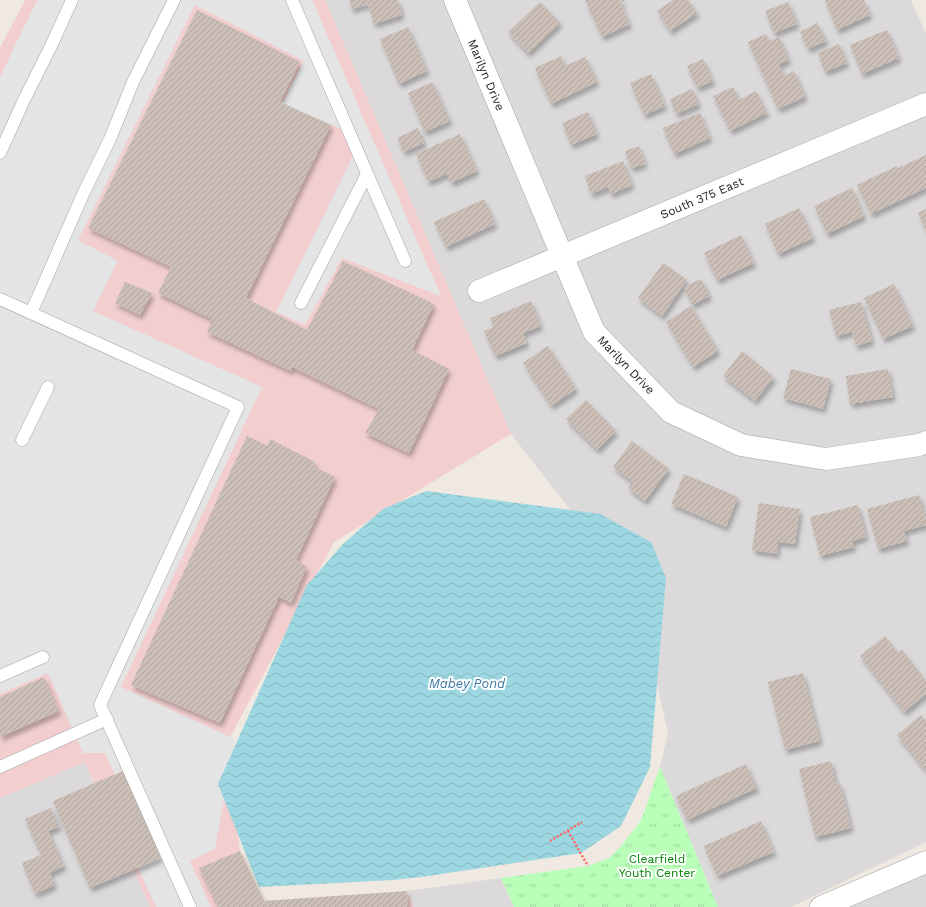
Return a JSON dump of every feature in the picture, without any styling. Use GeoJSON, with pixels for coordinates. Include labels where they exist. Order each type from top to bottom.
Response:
{"type":"FeatureCollection","features":[{"type":"Feature","properties":{"kind":"street","name":"Marilyn Drive"},"geometry":{"type":"LineString","coordinates":[[457,1],[594,332],[671,412],[741,445],[826,459],[919,445],[926,442]]}},
{"type":"Feature","properties":{"kind":"street","name":"South 375 East"},"geometry":{"type":"LineString","coordinates":[[479,291],[926,104]]}},
{"type":"Feature","properties":{"kind":"street"},"geometry":{"type":"LineString","coordinates":[[822,907],[926,862]]}},
{"type":"Feature","properties":{"kind":"lane"},"geometry":{"type":"LineString","coordinates":[[0,153],[72,0]]}},
{"type":"Feature","properties":{"kind":"lane"},"geometry":{"type":"LineString","coordinates":[[32,313],[84,192],[110,139],[133,82],[174,0]]}},
{"type":"Feature","properties":{"kind":"lane"},"geometry":{"type":"LineString","coordinates":[[292,0],[405,261]]}},
{"type":"Feature","properties":{"kind":"lane"},"geometry":{"type":"LineString","coordinates":[[301,303],[368,174]]}},
{"type":"Feature","properties":{"kind":"lane"},"geometry":{"type":"LineString","coordinates":[[0,299],[238,407],[100,705],[190,907]]}},
{"type":"Feature","properties":{"kind":"lane"},"geometry":{"type":"LineString","coordinates":[[22,440],[48,387]]}},
{"type":"Feature","properties":{"kind":"lane"},"geometry":{"type":"LineString","coordinates":[[0,676],[43,657]]}},
{"type":"Feature","properties":{"kind":"lane"},"geometry":{"type":"LineString","coordinates":[[0,767],[107,719]]}},
{"type":"Feature","properties":{"kind":"path"},"geometry":{"type":"LineString","coordinates":[[550,841],[582,822]]}},
{"type":"Feature","properties":{"kind":"path"},"geometry":{"type":"LineString","coordinates":[[568,831],[588,866]]}},
{"type":"Feature","properties":{"kind":"shaded area"},"geometry":{"type":"Polygon","coordinates":[[[25,0],[325,0],[511,434],[334,542],[217,762],[234,802],[240,851],[264,901],[407,891],[414,907],[150,907],[85,762],[0,798],[0,48],[25,0]]]}},
{"type":"Feature","properties":{"kind":"shaded area"},"geometry":{"type":"Polygon","coordinates":[[[37,0],[312,0],[441,296],[342,258],[305,325],[276,312],[353,156],[343,130],[282,104],[304,61],[195,5],[78,240],[118,261],[93,311],[262,387],[121,687],[235,739],[215,849],[190,861],[211,907],[156,907],[133,857],[149,851],[105,753],[83,753],[48,673],[0,694],[0,77],[37,0]]]}},
{"type":"Feature","properties":{"kind":"shaded area"},"geometry":{"type":"Polygon","coordinates":[[[325,0],[911,0],[926,34],[926,842],[791,907],[718,907],[660,767],[668,733],[636,590],[593,539],[511,434],[325,0]]]}},
{"type":"Feature","properties":{"kind":"shaded area"},"geometry":{"type":"Polygon","coordinates":[[[85,762],[150,907],[0,907],[0,798],[85,762]]]}},
{"type":"Feature","properties":{"kind":"shaded area"},"geometry":{"type":"Polygon","coordinates":[[[926,870],[926,907],[841,907],[926,870]]]}},
{"type":"Feature","properties":{"kind":"shaded area"},"geometry":{"type":"Polygon","coordinates":[[[501,878],[514,907],[414,907],[407,891],[501,878]]]}},
{"type":"Feature","properties":{"kind":"green space","name":"Clearfield Youth Center"},"geometry":{"type":"Polygon","coordinates":[[[660,767],[718,907],[514,907],[501,878],[588,866],[609,858],[622,845],[641,820],[660,767]]]}},
{"type":"Feature","properties":{"kind":"water","name":"Mabey Pond"},"geometry":{"type":"Polygon","coordinates":[[[426,491],[600,514],[651,542],[666,578],[650,767],[621,826],[581,853],[393,880],[259,887],[218,784],[307,585],[343,544],[383,509],[426,491]]]}},
{"type":"Feature","properties":{"kind":"building"},"geometry":{"type":"Polygon","coordinates":[[[349,0],[398,0],[402,15],[374,24],[368,4],[352,9],[349,0]]]}},
{"type":"Feature","properties":{"kind":"building"},"geometry":{"type":"Polygon","coordinates":[[[585,0],[626,0],[620,3],[630,24],[602,37],[585,0]]]}},
{"type":"Feature","properties":{"kind":"building"},"geometry":{"type":"Polygon","coordinates":[[[673,0],[688,0],[697,13],[670,31],[657,11],[673,0]]]}},
{"type":"Feature","properties":{"kind":"building"},"geometry":{"type":"Polygon","coordinates":[[[825,0],[864,0],[870,15],[837,30],[825,0]]]}},
{"type":"Feature","properties":{"kind":"building"},"geometry":{"type":"Polygon","coordinates":[[[540,2],[560,23],[528,53],[508,32],[540,2]]]}},
{"type":"Feature","properties":{"kind":"building"},"geometry":{"type":"Polygon","coordinates":[[[788,2],[797,24],[774,33],[765,11],[788,2]]]}},
{"type":"Feature","properties":{"kind":"building"},"geometry":{"type":"Polygon","coordinates":[[[197,10],[300,62],[280,102],[331,125],[246,298],[307,330],[343,261],[434,304],[412,350],[449,369],[409,453],[365,433],[379,409],[292,367],[291,371],[207,332],[212,319],[158,293],[171,267],[88,228],[197,10]]]}},
{"type":"Feature","properties":{"kind":"building"},"geometry":{"type":"Polygon","coordinates":[[[817,23],[826,41],[808,49],[800,32],[817,23]]]}},
{"type":"Feature","properties":{"kind":"building"},"geometry":{"type":"Polygon","coordinates":[[[408,27],[427,71],[399,84],[380,39],[408,27]]]}},
{"type":"Feature","properties":{"kind":"building"},"geometry":{"type":"Polygon","coordinates":[[[887,30],[899,58],[862,74],[850,45],[887,30]]]}},
{"type":"Feature","properties":{"kind":"building"},"geometry":{"type":"Polygon","coordinates":[[[766,34],[769,41],[779,37],[789,60],[779,64],[784,76],[794,71],[805,97],[778,109],[748,42],[766,34]]]}},
{"type":"Feature","properties":{"kind":"building"},"geometry":{"type":"Polygon","coordinates":[[[839,44],[847,63],[825,72],[818,53],[839,44]]]}},
{"type":"Feature","properties":{"kind":"building"},"geometry":{"type":"Polygon","coordinates":[[[561,56],[565,66],[585,57],[597,82],[551,104],[535,68],[561,56]]]}},
{"type":"Feature","properties":{"kind":"building"},"geometry":{"type":"Polygon","coordinates":[[[703,59],[713,81],[697,88],[687,66],[703,59]]]}},
{"type":"Feature","properties":{"kind":"building"},"geometry":{"type":"Polygon","coordinates":[[[651,74],[665,106],[644,115],[630,83],[651,74]]]}},
{"type":"Feature","properties":{"kind":"building"},"geometry":{"type":"Polygon","coordinates":[[[432,82],[450,121],[425,132],[408,93],[432,82]]]}},
{"type":"Feature","properties":{"kind":"building"},"geometry":{"type":"Polygon","coordinates":[[[733,87],[739,100],[756,91],[767,113],[730,131],[713,96],[733,87]]]}},
{"type":"Feature","properties":{"kind":"building"},"geometry":{"type":"Polygon","coordinates":[[[692,89],[699,104],[676,114],[670,99],[692,89]]]}},
{"type":"Feature","properties":{"kind":"building"},"geometry":{"type":"Polygon","coordinates":[[[588,112],[597,134],[571,145],[562,123],[588,112]]]}},
{"type":"Feature","properties":{"kind":"building"},"geometry":{"type":"Polygon","coordinates":[[[700,113],[710,138],[674,154],[663,128],[700,113]]]}},
{"type":"Feature","properties":{"kind":"building"},"geometry":{"type":"Polygon","coordinates":[[[418,128],[424,143],[404,152],[397,138],[418,128]]]}},
{"type":"Feature","properties":{"kind":"building"},"geometry":{"type":"Polygon","coordinates":[[[460,134],[477,171],[451,183],[447,174],[428,182],[416,154],[460,134]]]}},
{"type":"Feature","properties":{"kind":"building"},"geometry":{"type":"Polygon","coordinates":[[[639,146],[645,164],[631,168],[625,151],[639,146]]]}},
{"type":"Feature","properties":{"kind":"building"},"geometry":{"type":"Polygon","coordinates":[[[926,155],[926,188],[871,214],[857,185],[897,166],[898,168],[926,155]]]}},
{"type":"Feature","properties":{"kind":"building"},"geometry":{"type":"Polygon","coordinates":[[[623,161],[632,185],[611,194],[608,187],[591,194],[585,176],[623,161]]]}},
{"type":"Feature","properties":{"kind":"building"},"geometry":{"type":"Polygon","coordinates":[[[852,188],[864,216],[827,234],[814,206],[852,188]]]}},
{"type":"Feature","properties":{"kind":"building"},"geometry":{"type":"Polygon","coordinates":[[[484,199],[495,224],[446,247],[434,222],[484,199]]]}},
{"type":"Feature","properties":{"kind":"building"},"geometry":{"type":"Polygon","coordinates":[[[799,208],[813,238],[778,254],[765,224],[799,208]]]}},
{"type":"Feature","properties":{"kind":"building"},"geometry":{"type":"Polygon","coordinates":[[[926,209],[926,230],[918,213],[926,209]]]}},
{"type":"Feature","properties":{"kind":"building"},"geometry":{"type":"Polygon","coordinates":[[[741,235],[754,263],[717,280],[704,253],[741,235]]]}},
{"type":"Feature","properties":{"kind":"building"},"geometry":{"type":"Polygon","coordinates":[[[663,263],[687,280],[662,316],[638,298],[663,263]]]}},
{"type":"Feature","properties":{"kind":"building"},"geometry":{"type":"Polygon","coordinates":[[[701,279],[710,296],[692,305],[684,287],[701,279]]]}},
{"type":"Feature","properties":{"kind":"building"},"geometry":{"type":"Polygon","coordinates":[[[125,282],[152,293],[140,315],[115,303],[125,282]]]}},
{"type":"Feature","properties":{"kind":"building"},"geometry":{"type":"Polygon","coordinates":[[[894,284],[913,326],[883,339],[864,298],[894,284]]]}},
{"type":"Feature","properties":{"kind":"building"},"geometry":{"type":"Polygon","coordinates":[[[531,301],[541,326],[523,333],[527,343],[495,356],[484,331],[494,327],[490,318],[531,301]]]}},
{"type":"Feature","properties":{"kind":"building"},"geometry":{"type":"Polygon","coordinates":[[[861,302],[872,341],[856,346],[852,332],[836,336],[829,310],[861,302]]]}},
{"type":"Feature","properties":{"kind":"building"},"geometry":{"type":"Polygon","coordinates":[[[691,306],[718,351],[693,367],[666,322],[691,306]]]}},
{"type":"Feature","properties":{"kind":"building"},"geometry":{"type":"Polygon","coordinates":[[[548,346],[576,389],[551,406],[523,363],[548,346]]]}},
{"type":"Feature","properties":{"kind":"building"},"geometry":{"type":"Polygon","coordinates":[[[742,351],[774,377],[755,401],[723,376],[742,351]]]}},
{"type":"Feature","properties":{"kind":"building"},"geometry":{"type":"Polygon","coordinates":[[[791,369],[831,379],[823,409],[783,398],[791,369]]]}},
{"type":"Feature","properties":{"kind":"building"},"geometry":{"type":"Polygon","coordinates":[[[888,369],[893,397],[850,404],[846,376],[888,369]]]}},
{"type":"Feature","properties":{"kind":"building"},"geometry":{"type":"Polygon","coordinates":[[[586,400],[616,431],[597,450],[566,419],[586,400]]]}},
{"type":"Feature","properties":{"kind":"building"},"geometry":{"type":"Polygon","coordinates":[[[247,436],[268,446],[270,439],[315,462],[314,467],[335,477],[296,560],[307,567],[291,603],[279,597],[220,723],[131,685],[247,436]]]}},
{"type":"Feature","properties":{"kind":"building"},"geometry":{"type":"Polygon","coordinates":[[[632,441],[669,469],[645,501],[628,488],[633,482],[613,467],[632,441]]]}},
{"type":"Feature","properties":{"kind":"building"},"geometry":{"type":"Polygon","coordinates":[[[684,474],[738,497],[726,527],[671,504],[684,474]]]}},
{"type":"Feature","properties":{"kind":"building"},"geometry":{"type":"Polygon","coordinates":[[[919,495],[926,519],[926,525],[904,531],[907,541],[878,549],[867,509],[919,495]]]}},
{"type":"Feature","properties":{"kind":"building"},"geometry":{"type":"Polygon","coordinates":[[[759,503],[800,509],[795,544],[778,542],[777,554],[752,550],[759,503]]]}},
{"type":"Feature","properties":{"kind":"building"},"geometry":{"type":"Polygon","coordinates":[[[858,505],[866,537],[852,541],[854,547],[820,556],[810,517],[858,505]]]}},
{"type":"Feature","properties":{"kind":"building"},"geometry":{"type":"Polygon","coordinates":[[[885,636],[898,653],[902,650],[926,681],[926,694],[904,712],[860,656],[885,636]]]}},
{"type":"Feature","properties":{"kind":"building"},"geometry":{"type":"Polygon","coordinates":[[[803,673],[820,741],[785,750],[768,682],[803,673]]]}},
{"type":"Feature","properties":{"kind":"building"},"geometry":{"type":"Polygon","coordinates":[[[44,677],[59,711],[0,737],[0,697],[44,677]]]}},
{"type":"Feature","properties":{"kind":"building"},"geometry":{"type":"Polygon","coordinates":[[[921,715],[926,721],[926,771],[897,735],[921,715]]]}},
{"type":"Feature","properties":{"kind":"building"},"geometry":{"type":"Polygon","coordinates":[[[831,761],[836,784],[840,783],[851,828],[815,837],[799,769],[831,761]]]}},
{"type":"Feature","properties":{"kind":"building"},"geometry":{"type":"Polygon","coordinates":[[[746,764],[757,788],[687,820],[676,796],[746,764]]]}},
{"type":"Feature","properties":{"kind":"building"},"geometry":{"type":"Polygon","coordinates":[[[123,771],[161,858],[90,888],[53,801],[123,771]]]}},
{"type":"Feature","properties":{"kind":"building"},"geometry":{"type":"Polygon","coordinates":[[[51,808],[59,827],[48,831],[64,866],[50,873],[55,885],[35,894],[22,863],[41,855],[25,819],[51,808]]]}},
{"type":"Feature","properties":{"kind":"building"},"geometry":{"type":"Polygon","coordinates":[[[761,821],[774,852],[717,876],[704,846],[761,821]]]}},
{"type":"Feature","properties":{"kind":"building"},"geometry":{"type":"Polygon","coordinates":[[[240,851],[264,901],[407,891],[408,907],[218,907],[199,868],[240,851]]]}}]}
